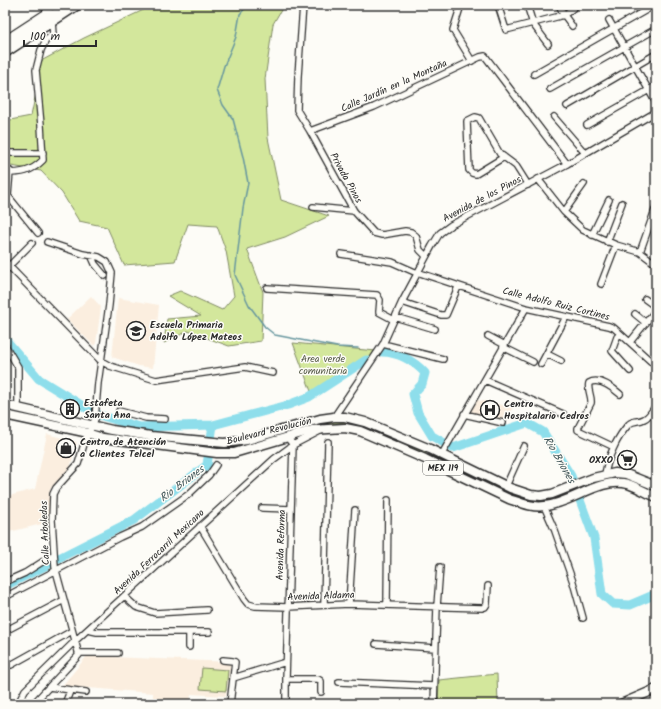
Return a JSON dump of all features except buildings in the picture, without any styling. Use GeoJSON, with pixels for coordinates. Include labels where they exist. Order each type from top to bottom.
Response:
{"type":"FeatureCollection","features":[{"type":"Feature","properties":{"kind":"main road"},"geometry":{"type":"LineString","coordinates":[[5,45],[49,13],[67,5]]}},
{"type":"Feature","properties":{"kind":"main road"},"geometry":{"type":"LineString","coordinates":[[5,53],[49,13],[78,5]]}},
{"type":"Feature","properties":{"kind":"main road","name":"MEX 119"},"geometry":{"type":"LineString","coordinates":[[6,406],[94,422],[112,430],[172,438]]}},
{"type":"Feature","properties":{"kind":"main road","name":"MEX 119"},"geometry":{"type":"LineString","coordinates":[[5,415],[103,438],[171,447]]}},
{"type":"Feature","properties":{"kind":"main road","name":"Boulevard Revolución"},"geometry":{"type":"LineString","coordinates":[[172,438],[225,443],[247,440],[320,419],[345,417],[365,422],[430,448],[444,451],[506,486],[531,495],[541,496],[558,493],[593,478],[615,472],[626,474],[656,486]]}},
{"type":"Feature","properties":{"kind":"main road","name":"Boulevard Revolución"},"geometry":{"type":"LineString","coordinates":[[171,447],[224,453],[244,450],[312,430],[345,428],[360,431],[425,459],[509,499],[532,506],[544,506],[561,502],[605,484],[628,484],[656,497]]}},
{"type":"Feature","properties":{"kind":"main road"},"geometry":{"type":"LineString","coordinates":[[150,445],[151,436]]}},
{"type":"Feature","properties":{"kind":"main road"},"geometry":{"type":"LineString","coordinates":[[171,447],[172,438]]}},
{"type":"Feature","properties":{"kind":"main road"},"geometry":{"type":"LineString","coordinates":[[425,459],[430,448]]}},
{"type":"Feature","properties":{"kind":"main road"},"geometry":{"type":"LineString","coordinates":[[621,704],[656,689]]}},
{"type":"Feature","properties":{"kind":"street","name":"Privada Pinos"},"geometry":{"type":"LineString","coordinates":[[303,5],[297,110],[354,212],[374,232],[378,234],[382,235],[405,231],[411,232],[416,236],[420,250],[426,256]]}},
{"type":"Feature","properties":{"kind":"street"},"geometry":{"type":"LineString","coordinates":[[461,5],[453,30],[472,61]]}},
{"type":"Feature","properties":{"kind":"street"},"geometry":{"type":"LineString","coordinates":[[498,5],[506,30],[564,15],[577,5]]}},
{"type":"Feature","properties":{"kind":"street"},"geometry":{"type":"LineString","coordinates":[[527,5],[533,24],[548,44]]}},
{"type":"Feature","properties":{"kind":"street"},"geometry":{"type":"LineString","coordinates":[[559,5],[572,26]]}},
{"type":"Feature","properties":{"kind":"street"},"geometry":{"type":"LineString","coordinates":[[534,74],[656,5]]}},
{"type":"Feature","properties":{"kind":"street"},"geometry":{"type":"LineString","coordinates":[[5,39],[49,13],[53,35],[45,41],[36,70],[43,160],[34,168],[25,172],[9,172],[8,196],[38,233]]}},
{"type":"Feature","properties":{"kind":"street"},"geometry":{"type":"LineString","coordinates":[[608,20],[656,103]]}},
{"type":"Feature","properties":{"kind":"street"},"geometry":{"type":"LineString","coordinates":[[550,89],[656,29]]}},
{"type":"Feature","properties":{"kind":"street"},"geometry":{"type":"LineString","coordinates":[[567,106],[656,54]]}},
{"type":"Feature","properties":{"kind":"street","name":"Calle Jardín en la Montaña"},"geometry":{"type":"LineString","coordinates":[[310,131],[374,107],[485,56],[567,164]]}},
{"type":"Feature","properties":{"kind":"street"},"geometry":{"type":"LineString","coordinates":[[587,125],[656,86]]}},
{"type":"Feature","properties":{"kind":"street","name":"Avenida de los Pinos"},"geometry":{"type":"LineString","coordinates":[[334,417],[383,344],[402,302],[440,233],[450,225],[567,164],[656,112]]}},
{"type":"Feature","properties":{"kind":"street"},"geometry":{"type":"LineString","coordinates":[[504,157],[476,174],[472,173],[469,170],[467,121],[476,117],[479,118],[500,154],[504,157],[516,166],[528,185]]}},
{"type":"Feature","properties":{"kind":"street"},"geometry":{"type":"LineString","coordinates":[[554,117],[585,153]]}},
{"type":"Feature","properties":{"kind":"street"},"geometry":{"type":"LineString","coordinates":[[5,153],[43,153]]}},
{"type":"Feature","properties":{"kind":"street"},"geometry":{"type":"LineString","coordinates":[[538,179],[564,212],[583,230],[607,242],[640,252],[656,264]]}},
{"type":"Feature","properties":{"kind":"street"},"geometry":{"type":"LineString","coordinates":[[564,212],[584,184]]}},
{"type":"Feature","properties":{"kind":"street"},"geometry":{"type":"LineString","coordinates":[[592,235],[609,200]]}},
{"type":"Feature","properties":{"kind":"street"},"geometry":{"type":"LineString","coordinates":[[607,242],[622,204]]}},
{"type":"Feature","properties":{"kind":"street"},"geometry":{"type":"LineString","coordinates":[[313,207],[354,212]]}},
{"type":"Feature","properties":{"kind":"street"},"geometry":{"type":"LineString","coordinates":[[640,252],[654,217],[656,207]]}},
{"type":"Feature","properties":{"kind":"street"},"geometry":{"type":"LineString","coordinates":[[47,242],[82,254],[90,255],[104,276]]}},
{"type":"Feature","properties":{"kind":"street"},"geometry":{"type":"LineString","coordinates":[[32,243],[6,266],[38,295],[63,323],[101,361],[110,366],[156,380],[245,368],[273,372]]}},
{"type":"Feature","properties":{"kind":"street"},"geometry":{"type":"LineString","coordinates":[[601,284],[616,245]]}},
{"type":"Feature","properties":{"kind":"street","name":"Calle Adolfo Ruiz Cortines"},"geometry":{"type":"LineString","coordinates":[[341,254],[392,262],[417,273],[526,308],[609,326],[630,342],[656,366]]}},
{"type":"Feature","properties":{"kind":"street","name":"Calle Arboledas"},"geometry":{"type":"LineString","coordinates":[[78,653],[53,555],[52,520],[53,494],[56,488],[78,464],[85,441],[94,422],[112,285],[112,273],[107,262],[99,257],[90,255]]}},
{"type":"Feature","properties":{"kind":"street"},"geometry":{"type":"LineString","coordinates":[[402,302],[441,315],[446,314],[458,287]]}},
{"type":"Feature","properties":{"kind":"street"},"geometry":{"type":"LineString","coordinates":[[267,288],[377,295],[380,300],[379,312],[394,318],[435,329]]}},
{"type":"Feature","properties":{"kind":"street"},"geometry":{"type":"LineString","coordinates":[[645,298],[656,307]]}},
{"type":"Feature","properties":{"kind":"street"},"geometry":{"type":"LineString","coordinates":[[444,451],[526,308]]}},
{"type":"Feature","properties":{"kind":"street"},"geometry":{"type":"LineString","coordinates":[[630,342],[656,310]]}},
{"type":"Feature","properties":{"kind":"street"},"geometry":{"type":"LineString","coordinates":[[635,314],[646,323]]}},
{"type":"Feature","properties":{"kind":"street"},"geometry":{"type":"LineString","coordinates":[[541,364],[566,317]]}},
{"type":"Feature","properties":{"kind":"street"},"geometry":{"type":"LineString","coordinates":[[620,334],[617,337],[612,351],[630,371]]}},
{"type":"Feature","properties":{"kind":"street"},"geometry":{"type":"LineString","coordinates":[[488,336],[533,362]]}},
{"type":"Feature","properties":{"kind":"street"},"geometry":{"type":"LineString","coordinates":[[383,344],[443,359]]}},
{"type":"Feature","properties":{"kind":"street"},"geometry":{"type":"LineString","coordinates":[[5,345],[18,367],[18,408]]}},
{"type":"Feature","properties":{"kind":"street"},"geometry":{"type":"LineString","coordinates":[[547,354],[561,361]]}},
{"type":"Feature","properties":{"kind":"street"},"geometry":{"type":"LineString","coordinates":[[484,380],[563,414]]}},
{"type":"Feature","properties":{"kind":"street"},"geometry":{"type":"LineString","coordinates":[[614,447],[578,430],[578,428],[591,403],[588,388],[589,383],[598,381],[620,394]]}},
{"type":"Feature","properties":{"kind":"street"},"geometry":{"type":"LineString","coordinates":[[605,474],[609,458],[614,447],[630,424],[634,421],[646,418],[656,405]]}},
{"type":"Feature","properties":{"kind":"street"},"geometry":{"type":"LineString","coordinates":[[119,412],[146,418],[165,419]]}},
{"type":"Feature","properties":{"kind":"street"},"geometry":{"type":"LineString","coordinates":[[464,414],[503,423]]}},
{"type":"Feature","properties":{"kind":"street","name":"Avenida Ferrocarril Mexicano"},"geometry":{"type":"LineString","coordinates":[[18,704],[25,690],[75,641],[274,459],[293,445],[325,429]]}},
{"type":"Feature","properties":{"kind":"street"},"geometry":{"type":"LineString","coordinates":[[287,437],[293,445]]}},
{"type":"Feature","properties":{"kind":"street"},"geometry":{"type":"LineString","coordinates":[[324,605],[328,442]]}},
{"type":"Feature","properties":{"kind":"street","name":"Avenida Reforma"},"geometry":{"type":"LineString","coordinates":[[286,704],[293,445]]}},
{"type":"Feature","properties":{"kind":"street"},"geometry":{"type":"LineString","coordinates":[[506,486],[524,446]]}},
{"type":"Feature","properties":{"kind":"street"},"geometry":{"type":"LineString","coordinates":[[5,597],[142,527],[189,494],[209,475],[216,465]]}},
{"type":"Feature","properties":{"kind":"street"},"geometry":{"type":"LineString","coordinates":[[387,605],[388,500]]}},
{"type":"Feature","properties":{"kind":"street"},"geometry":{"type":"LineString","coordinates":[[544,506],[555,531],[573,582],[583,618]]}},
{"type":"Feature","properties":{"kind":"street"},"geometry":{"type":"LineString","coordinates":[[262,508],[291,509]]}},
{"type":"Feature","properties":{"kind":"street"},"geometry":{"type":"LineString","coordinates":[[348,604],[355,510]]}},
{"type":"Feature","properties":{"kind":"street","name":"Avenida Aldama"},"geometry":{"type":"LineString","coordinates":[[200,526],[244,599],[248,604],[255,606],[288,607],[348,604],[482,608],[485,607],[488,586]]}},
{"type":"Feature","properties":{"kind":"street"},"geometry":{"type":"LineString","coordinates":[[5,582],[25,573],[53,555]]}},
{"type":"Feature","properties":{"kind":"street"},"geometry":{"type":"LineString","coordinates":[[434,704],[435,648],[440,568]]}},
{"type":"Feature","properties":{"kind":"street"},"geometry":{"type":"LineString","coordinates":[[124,596],[136,608],[155,613],[207,610]]}},
{"type":"Feature","properties":{"kind":"street"},"geometry":{"type":"LineString","coordinates":[[5,631],[64,600]]}},
{"type":"Feature","properties":{"kind":"street"},"geometry":{"type":"LineString","coordinates":[[88,630],[97,632],[209,632]]}},
{"type":"Feature","properties":{"kind":"street"},"geometry":{"type":"LineString","coordinates":[[5,659],[6,664],[12,665],[72,631]]}},
{"type":"Feature","properties":{"kind":"street"},"geometry":{"type":"LineString","coordinates":[[189,632],[189,647]]}},
{"type":"Feature","properties":{"kind":"street"},"geometry":{"type":"LineString","coordinates":[[376,644],[435,648]]}},
{"type":"Feature","properties":{"kind":"street"},"geometry":{"type":"LineString","coordinates":[[33,704],[79,655],[78,653],[118,653]]}},
{"type":"Feature","properties":{"kind":"street"},"geometry":{"type":"LineString","coordinates":[[223,660],[236,662],[230,704]]}},
{"type":"Feature","properties":{"kind":"street"},"geometry":{"type":"LineString","coordinates":[[233,678],[286,662]]}},
{"type":"Feature","properties":{"kind":"street"},"geometry":{"type":"LineString","coordinates":[[286,679],[321,680],[321,692]]}},
{"type":"Feature","properties":{"kind":"street"},"geometry":{"type":"LineString","coordinates":[[339,682],[434,685]]}},
{"type":"Feature","properties":{"kind":"street"},"geometry":{"type":"LineString","coordinates":[[50,687],[70,691],[86,692]]}},
{"type":"Feature","properties":{"kind":"street"},"geometry":{"type":"LineString","coordinates":[[65,704],[70,691]]}},
{"type":"Feature","properties":{"kind":"shaded area"},"geometry":{"type":"Polygon","coordinates":[[[91,296],[101,307],[96,343],[94,346],[67,319],[91,296]]]}},
{"type":"Feature","properties":{"kind":"shaded area","name":"Escuela Primaria Adolfo López Mateos"},"geometry":{"type":"Polygon","coordinates":[[[118,298],[159,305],[153,368],[139,366],[112,357],[118,298]]]}},
{"type":"Feature","properties":{"kind":"shaded area","name":"Centro Hospitalario Cedros"},"geometry":{"type":"Polygon","coordinates":[[[477,400],[513,407],[506,422],[467,414],[477,400]]]}},
{"type":"Feature","properties":{"kind":"shaded area"},"geometry":{"type":"Polygon","coordinates":[[[47,434],[77,442],[70,468],[50,489],[50,522],[5,533],[5,497],[35,489],[47,434]]]}},
{"type":"Feature","properties":{"kind":"shaded area"},"geometry":{"type":"Polygon","coordinates":[[[87,656],[231,662],[226,696],[191,694],[190,704],[153,704],[153,693],[62,686],[87,656]]]}},
{"type":"Feature","properties":{"kind":"green space"},"geometry":{"type":"Polygon","coordinates":[[[154,5],[284,5],[273,24],[265,79],[268,138],[281,200],[329,216],[285,237],[247,249],[263,292],[261,341],[229,346],[188,331],[164,343],[167,319],[201,316],[168,296],[180,291],[222,310],[234,296],[226,251],[217,226],[188,224],[175,261],[124,265],[107,227],[79,221],[62,193],[41,171],[5,165],[5,121],[31,116],[41,61],[84,38],[154,5]]]}},
{"type":"Feature","properties":{"kind":"green space","name":"Area verde comunitaria"},"geometry":{"type":"Polygon","coordinates":[[[293,343],[376,351],[374,355],[312,394],[293,343]]]}},
{"type":"Feature","properties":{"kind":"green space"},"geometry":{"type":"Polygon","coordinates":[[[334,420],[364,424],[428,450],[424,456],[345,427],[234,451],[171,447],[172,438],[225,444],[304,425],[334,420]]]}},
{"type":"Feature","properties":{"kind":"green space"},"geometry":{"type":"Polygon","coordinates":[[[433,452],[531,496],[605,477],[629,477],[656,488],[656,494],[604,481],[553,500],[537,503],[509,495],[431,458],[433,452]]]}},
{"type":"Feature","properties":{"kind":"green space"},"geometry":{"type":"Polygon","coordinates":[[[202,668],[228,670],[226,691],[200,689],[202,668]]]}},
{"type":"Feature","properties":{"kind":"green space"},"geometry":{"type":"Polygon","coordinates":[[[497,674],[498,704],[438,704],[439,680],[497,674]]]}},
{"type":"Feature","properties":{"kind":"waterway"},"geometry":{"type":"LineString","coordinates":[[248,5],[240,14],[236,37],[224,66],[217,90],[223,105],[233,119],[248,183],[243,208],[235,275],[249,305],[265,327],[275,335],[337,347],[358,348]]}},
{"type":"Feature","properties":{"kind":"waterway"},"geometry":{"type":"LineString","coordinates":[[5,339],[39,379],[96,414],[139,427],[213,425]]}},
{"type":"Feature","properties":{"kind":"waterway","name":"Rio Briones"},"geometry":{"type":"LineString","coordinates":[[382,352],[400,355],[416,365],[425,373],[422,384],[413,394],[418,413],[432,436],[453,448],[527,423],[543,432],[571,476],[594,538],[602,594],[613,604],[630,605],[656,594]]}},
{"type":"Feature","properties":{"kind":"waterway","name":"Rio Briones"},"geometry":{"type":"LineString","coordinates":[[59,558],[134,520],[207,465],[213,425],[288,405],[309,397],[366,360]]}},
{"type":"Feature","properties":{"kind":"waterway","name":"Rio Briones"},"geometry":{"type":"LineString","coordinates":[[5,586],[49,564]]}},
{"type":"Feature","properties":{"kind":"place","name":"Escuela Primaria Adolfo López Mateos"},"geometry":{"type":"Point","coordinates":[136,331]}},
{"type":"Feature","properties":{"kind":"place","name":"Estafeta Santa Ana"},"geometry":{"type":"Point","coordinates":[70,409]}},
{"type":"Feature","properties":{"kind":"place","name":"Centro Hospitalario Cedros"},"geometry":{"type":"Point","coordinates":[490,410]}},
{"type":"Feature","properties":{"kind":"place","name":"Centro de Atención a Clientes Telcel"},"geometry":{"type":"Point","coordinates":[66,448]}},
{"type":"Feature","properties":{"kind":"place","name":"OXXO"},"geometry":{"type":"Point","coordinates":[627,460]}}]}
